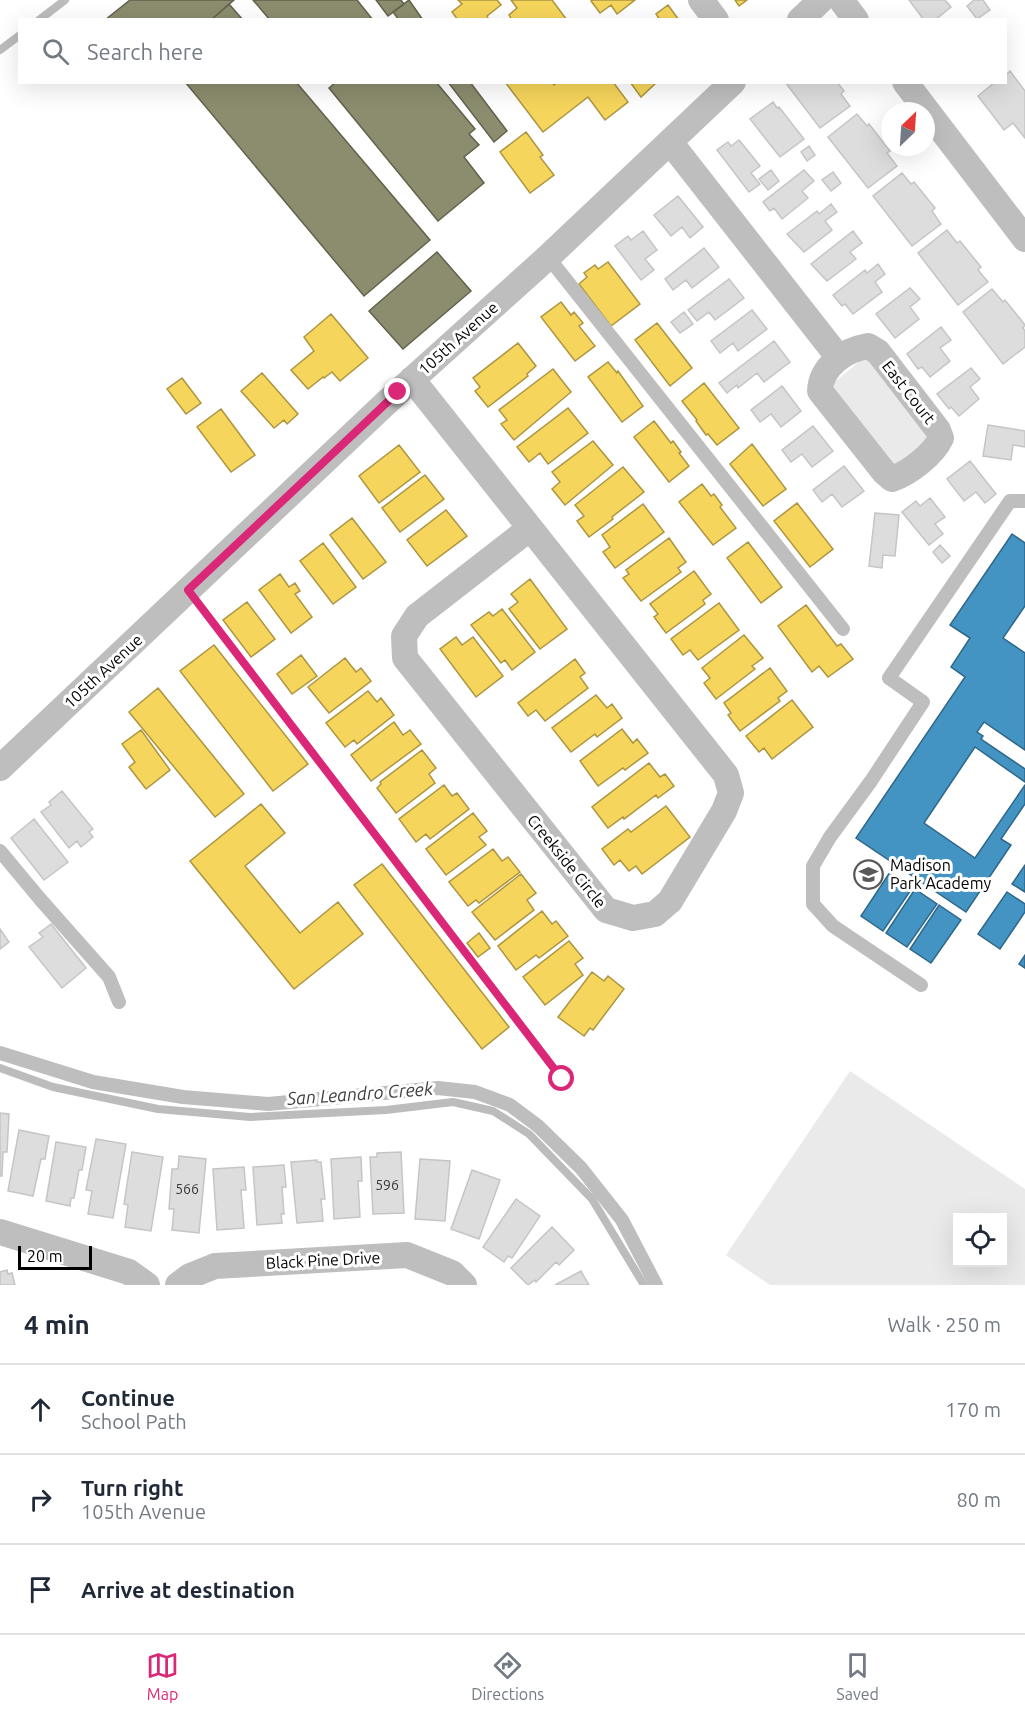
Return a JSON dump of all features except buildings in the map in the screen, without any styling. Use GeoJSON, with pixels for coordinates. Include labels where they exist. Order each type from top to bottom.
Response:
{"type":"FeatureCollection","features":[{"type":"Feature","properties":{"kind":"street"},"geometry":{"type":"LineString","coordinates":[[701,0],[714,18]]}},
{"type":"Feature","properties":{"kind":"street"},"geometry":{"type":"LineString","coordinates":[[802,18],[821,0]]}},
{"type":"Feature","properties":{"kind":"street"},"geometry":{"type":"LineString","coordinates":[[841,0],[854,18]]}},
{"type":"Feature","properties":{"kind":"street","name":"105th Avenue"},"geometry":{"type":"LineString","coordinates":[[0,768],[412,379],[548,257],[731,84]]}},
{"type":"Feature","properties":{"kind":"street"},"geometry":{"type":"LineString","coordinates":[[907,84],[1025,239]]}},
{"type":"Feature","properties":{"kind":"street"},"geometry":{"type":"LineString","coordinates":[[670,142],[839,358]]}},
{"type":"Feature","properties":{"kind":"street","name":"East Court"},"geometry":{"type":"LineString","coordinates":[[868,346],[878,352],[938,430],[941,438],[937,448],[901,476],[892,479],[884,472],[820,391],[820,381],[825,371],[839,358],[855,348],[868,346]]}},
{"type":"Feature","properties":{"kind":"street","name":"Creekside Circle"},"geometry":{"type":"LineString","coordinates":[[412,379],[726,775],[731,793],[724,811],[670,901],[655,914],[633,918],[606,910],[405,658],[404,636],[417,616],[529,529]]}},
{"type":"Feature","properties":{"kind":"street"},"geometry":{"type":"LineString","coordinates":[[0,1232],[129,1272],[147,1285]]}},
{"type":"Feature","properties":{"kind":"street","name":"Black Pine Drive"},"geometry":{"type":"LineString","coordinates":[[178,1285],[190,1276],[215,1266],[407,1255],[452,1273],[464,1285]]}},
{"type":"Feature","properties":{"kind":"lane"},"geometry":{"type":"LineString","coordinates":[[548,257],[843,629]]}},
{"type":"Feature","properties":{"kind":"lane"},"geometry":{"type":"LineString","coordinates":[[921,985],[833,926],[813,904],[813,866],[830,837],[871,781],[923,702],[889,678],[1010,501],[1025,501]]}},
{"type":"Feature","properties":{"kind":"lane"},"geometry":{"type":"LineString","coordinates":[[0,850],[40,899],[109,976],[119,1002]]}},
{"type":"Feature","properties":{"kind":"lane"},"geometry":{"type":"LineString","coordinates":[[0,1053],[93,1082],[183,1097],[268,1104],[438,1088],[475,1092],[510,1105],[538,1126],[581,1168],[622,1220],[656,1285]]}},
{"type":"Feature","properties":{"kind":"path"},"geometry":{"type":"LineString","coordinates":[[188,590],[562,1079]]}},
{"type":"Feature","properties":{"kind":"shaded area"},"geometry":{"type":"Polygon","coordinates":[[[861,360],[872,361],[927,433],[926,444],[899,464],[894,464],[833,390],[836,381],[861,360]]]}},
{"type":"Feature","properties":{"kind":"shaded area"},"geometry":{"type":"Polygon","coordinates":[[[850,1071],[1025,1189],[1025,1285],[770,1285],[726,1255],[850,1071]]]}},
{"type":"Feature","properties":{"kind":"waterway"},"geometry":{"type":"LineString","coordinates":[[42,18],[65,0]]}},
{"type":"Feature","properties":{"kind":"waterway"},"geometry":{"type":"LineString","coordinates":[[0,50],[18,36]]}},
{"type":"Feature","properties":{"kind":"waterway","name":"San Leandro Creek"},"geometry":{"type":"LineString","coordinates":[[0,1068],[53,1087],[158,1109],[250,1117],[386,1110],[453,1102],[493,1111],[529,1134],[592,1199],[644,1285]]}},
{"type":"Feature","properties":{"kind":"place","name":"Madison Park Academy"},"geometry":{"type":"Point","coordinates":[869,874]}},
{"type":"Feature","properties":{"kind":"route"},"geometry":{"type":"LineString","coordinates":[[398,392],[188,590],[562,1079]]}}]}
